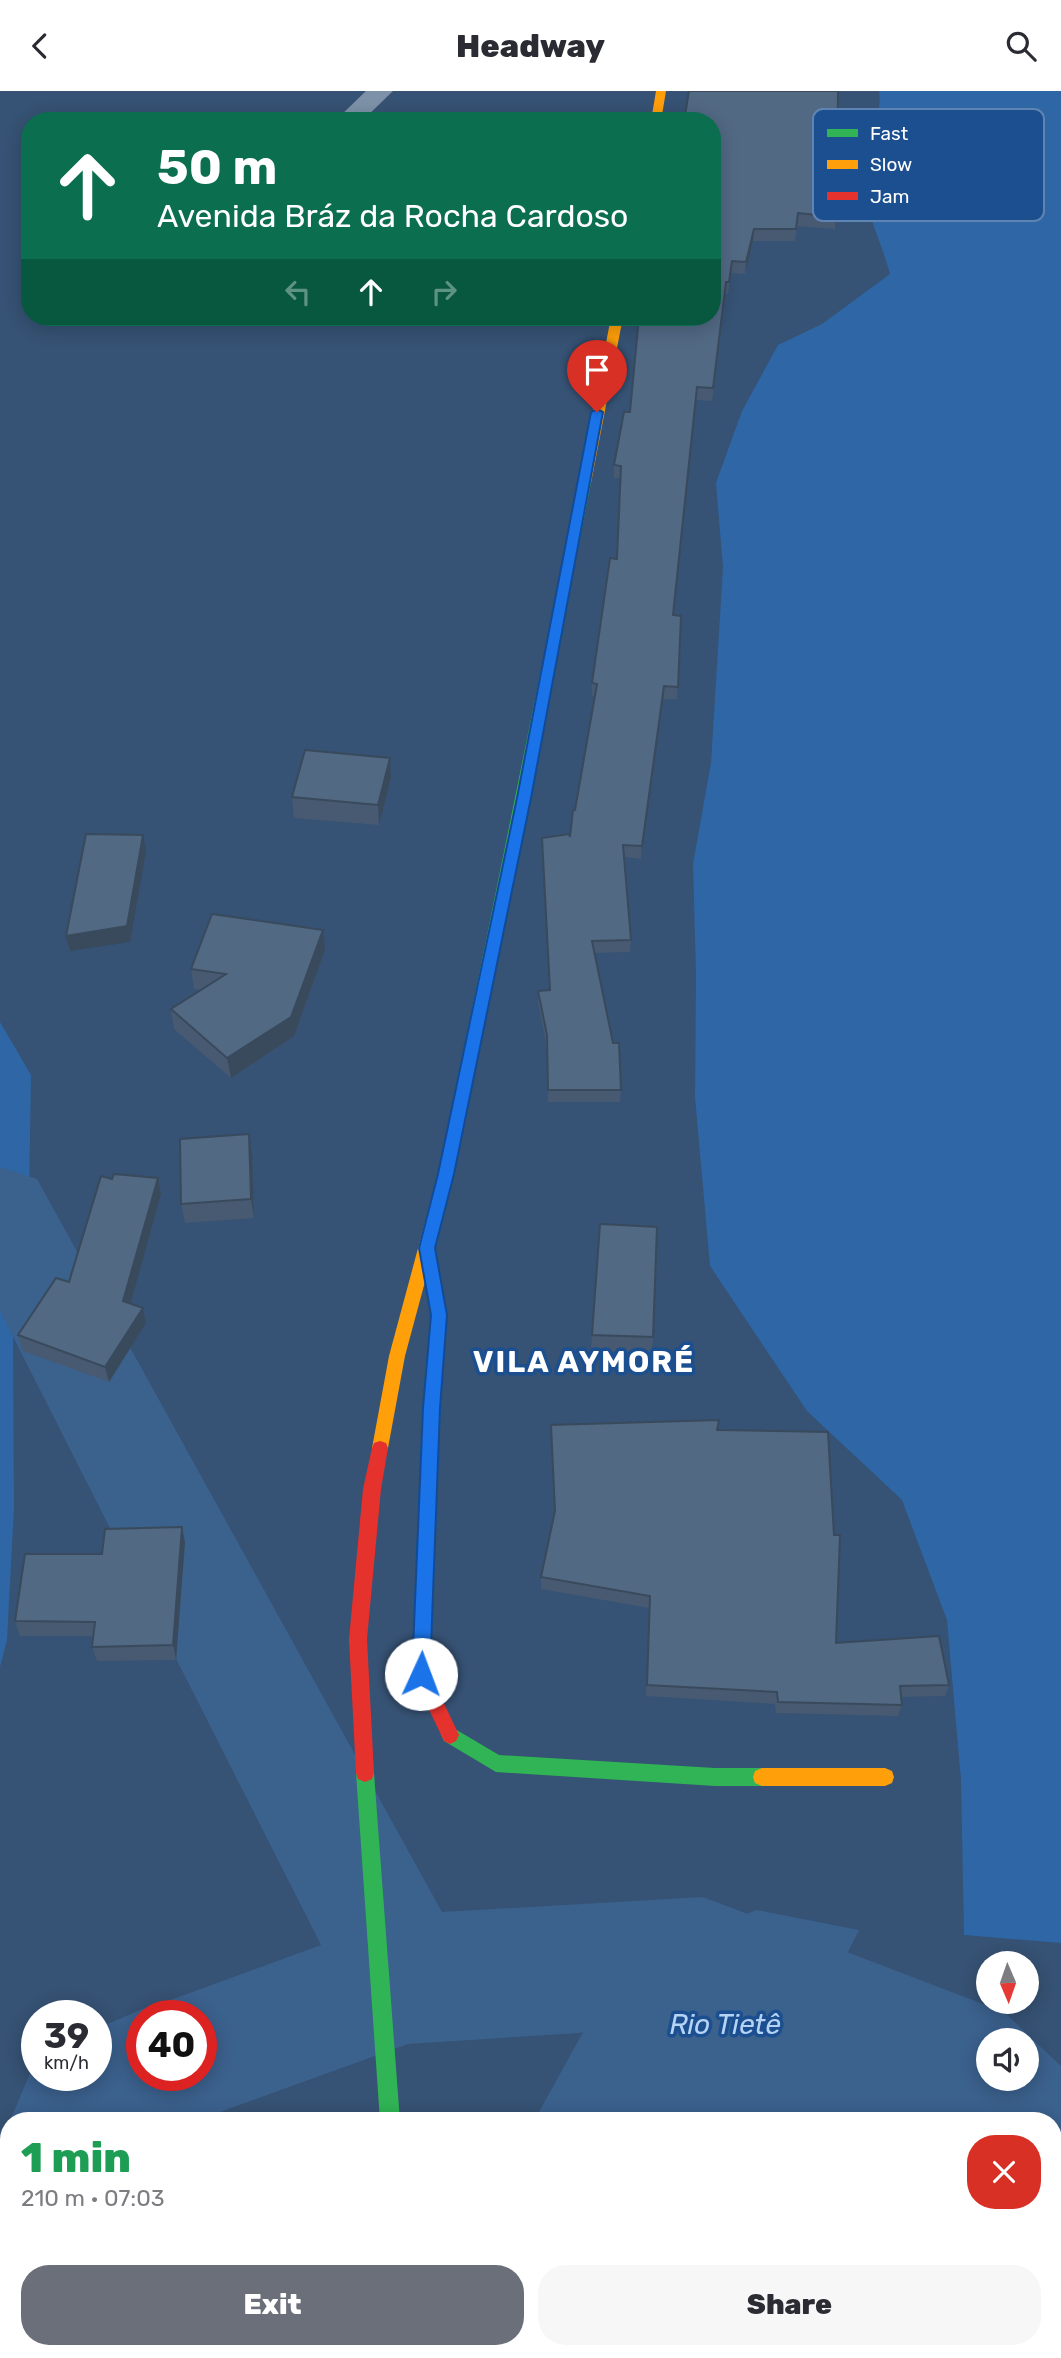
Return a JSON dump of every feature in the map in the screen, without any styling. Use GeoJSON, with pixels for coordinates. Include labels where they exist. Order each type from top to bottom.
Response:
{"type":"FeatureCollection","features":[{"type":"Feature","properties":{"kind":"street"},"geometry":{"type":"LineString","coordinates":[[358,112],[382,91]]}},
{"type":"Feature","properties":{"kind":"street"},"geometry":{"type":"LineString","coordinates":[[658,112],[661,91]]}},
{"type":"Feature","properties":{"kind":"street"},"geometry":{"type":"LineString","coordinates":[[389,2112],[365,1783],[358,1639],[372,1489],[397,1356],[446,1174],[524,798],[615,326]]}},
{"type":"Feature","properties":{"kind":"street"},"geometry":{"type":"LineString","coordinates":[[427,1248],[439,1315],[431,1408],[421,1674],[452,1738],[496,1763],[715,1777],[885,1777]]}},
{"type":"Feature","properties":{"kind":"shaded area"},"geometry":{"type":"Polygon","coordinates":[[[879,91],[1061,91],[1061,1943],[964,1935],[961,1780],[947,1620],[902,1500],[807,1411],[710,1266],[695,1097],[693,864],[711,763],[723,567],[716,483],[742,411],[778,345],[822,324],[890,274],[872,221],[1044,221],[1044,109],[879,109],[879,91]]]}},
{"type":"Feature","properties":{"kind":"shaded area"},"geometry":{"type":"Polygon","coordinates":[[[0,1022],[31,1075],[29,1200],[13,1339],[14,1508],[7,1640],[0,1667],[0,1022]]]}},
{"type":"Feature","properties":{"kind":"water","name":"Rio Tietê"},"geometry":{"type":"Polygon","coordinates":[[[757,1910],[859,1930],[820,2008],[883,2078],[926,2112],[539,2112],[582,2034],[649,1949],[757,1910]]]}},
{"type":"Feature","properties":{"kind":"building"},"geometry":{"type":"Polygon","coordinates":[[[689,91],[838,91],[838,109],[813,109],[813,215],[798,213],[796,229],[754,229],[746,262],[732,261],[729,282],[726,282],[721,323],[721,112],[686,112],[689,91]]]}},
{"type":"Feature","properties":{"kind":"building"},"geometry":{"type":"Polygon","coordinates":[[[638,326],[721,326],[713,388],[697,387],[673,615],[681,616],[678,687],[664,686],[642,846],[623,845],[631,940],[592,941],[613,1043],[619,1043],[621,1090],[548,1090],[547,1035],[538,991],[550,990],[542,838],[569,834],[570,837],[597,684],[592,683],[610,558],[617,559],[621,466],[614,465],[624,412],[630,412],[638,326]]]}},
{"type":"Feature","properties":{"kind":"building"},"geometry":{"type":"Polygon","coordinates":[[[305,750],[390,758],[378,805],[292,797],[305,750]]]}},
{"type":"Feature","properties":{"kind":"building"},"geometry":{"type":"Polygon","coordinates":[[[86,834],[143,835],[127,926],[66,936],[86,834]]]}},
{"type":"Feature","properties":{"kind":"building"},"geometry":{"type":"Polygon","coordinates":[[[212,914],[323,930],[291,1017],[227,1058],[171,1009],[226,974],[191,969],[212,914]]]}},
{"type":"Feature","properties":{"kind":"building"},"geometry":{"type":"Polygon","coordinates":[[[249,1134],[251,1199],[181,1204],[180,1139],[249,1134]]]}},
{"type":"Feature","properties":{"kind":"building"},"geometry":{"type":"Polygon","coordinates":[[[114,1174],[158,1178],[123,1301],[143,1308],[105,1367],[18,1335],[56,1278],[69,1282],[101,1176],[112,1179],[114,1174]]]}},
{"type":"Feature","properties":{"kind":"building"},"geometry":{"type":"Polygon","coordinates":[[[600,1224],[657,1227],[653,1337],[592,1335],[600,1224]]]}},
{"type":"Feature","properties":{"kind":"building"},"geometry":{"type":"Polygon","coordinates":[[[719,1420],[717,1430],[828,1432],[834,1535],[840,1535],[836,1643],[939,1636],[949,1685],[900,1686],[902,1705],[778,1702],[777,1692],[647,1685],[650,1596],[541,1577],[555,1511],[551,1425],[719,1420]]]}},
{"type":"Feature","properties":{"kind":"building"},"geometry":{"type":"Polygon","coordinates":[[[182,1527],[173,1645],[92,1647],[95,1622],[15,1621],[25,1554],[102,1554],[105,1529],[182,1527]]]}},
{"type":"Feature","properties":{"kind":"waterway"},"geometry":{"type":"LineString","coordinates":[[0,1208],[408,1979]]}},
{"type":"Feature","properties":{"kind":"waterway","name":"Rio Tietê"},"geometry":{"type":"LineString","coordinates":[[408,1979],[703,1961],[957,2059],[1012,2112]]}},
{"type":"Feature","properties":{"kind":"waterway","name":"Rio Tietê"},"geometry":{"type":"LineString","coordinates":[[217,2047],[408,1979]]}},
{"type":"Feature","properties":{"kind":"waterway","name":"Rio Tietê"},"geometry":{"type":"LineString","coordinates":[[91,2112],[126,2088]]}},
{"type":"Feature","properties":{"kind":"traffic: fast"},"geometry":{"type":"LineString","coordinates":[[457,1122],[585,483]]}},
{"type":"Feature","properties":{"kind":"traffic: fast"},"geometry":{"type":"LineString","coordinates":[[450,1735],[496,1763],[715,1777],[762,1777]]}},
{"type":"Feature","properties":{"kind":"traffic: fast"},"geometry":{"type":"LineString","coordinates":[[365,1773],[389,2112]]}},
{"type":"Feature","properties":{"kind":"traffic: slow"},"geometry":{"type":"LineString","coordinates":[[658,112],[661,91]]}},
{"type":"Feature","properties":{"kind":"traffic: slow"},"geometry":{"type":"LineString","coordinates":[[585,483],[615,326]]}},
{"type":"Feature","properties":{"kind":"traffic: slow"},"geometry":{"type":"LineString","coordinates":[[380,1448],[397,1356],[446,1174],[457,1122]]}},
{"type":"Feature","properties":{"kind":"traffic: slow"},"geometry":{"type":"LineString","coordinates":[[762,1777],[885,1777]]}},
{"type":"Feature","properties":{"kind":"traffic: jam"},"geometry":{"type":"LineString","coordinates":[[428,1257],[439,1315],[431,1408],[421,1674],[450,1735]]}},
{"type":"Feature","properties":{"kind":"traffic: jam"},"geometry":{"type":"LineString","coordinates":[[365,1773],[358,1639],[372,1489],[380,1448]]}},
{"type":"Feature","properties":{"kind":"district","name":"VILA AYMORÉ"},"geometry":{"type":"Point","coordinates":[584,1362]}},
{"type":"Feature","properties":{"kind":"route"},"geometry":{"type":"LineString","coordinates":[[421,1674],[431,1408],[439,1315],[427,1248],[446,1174],[524,798],[597,412]]}}]}
